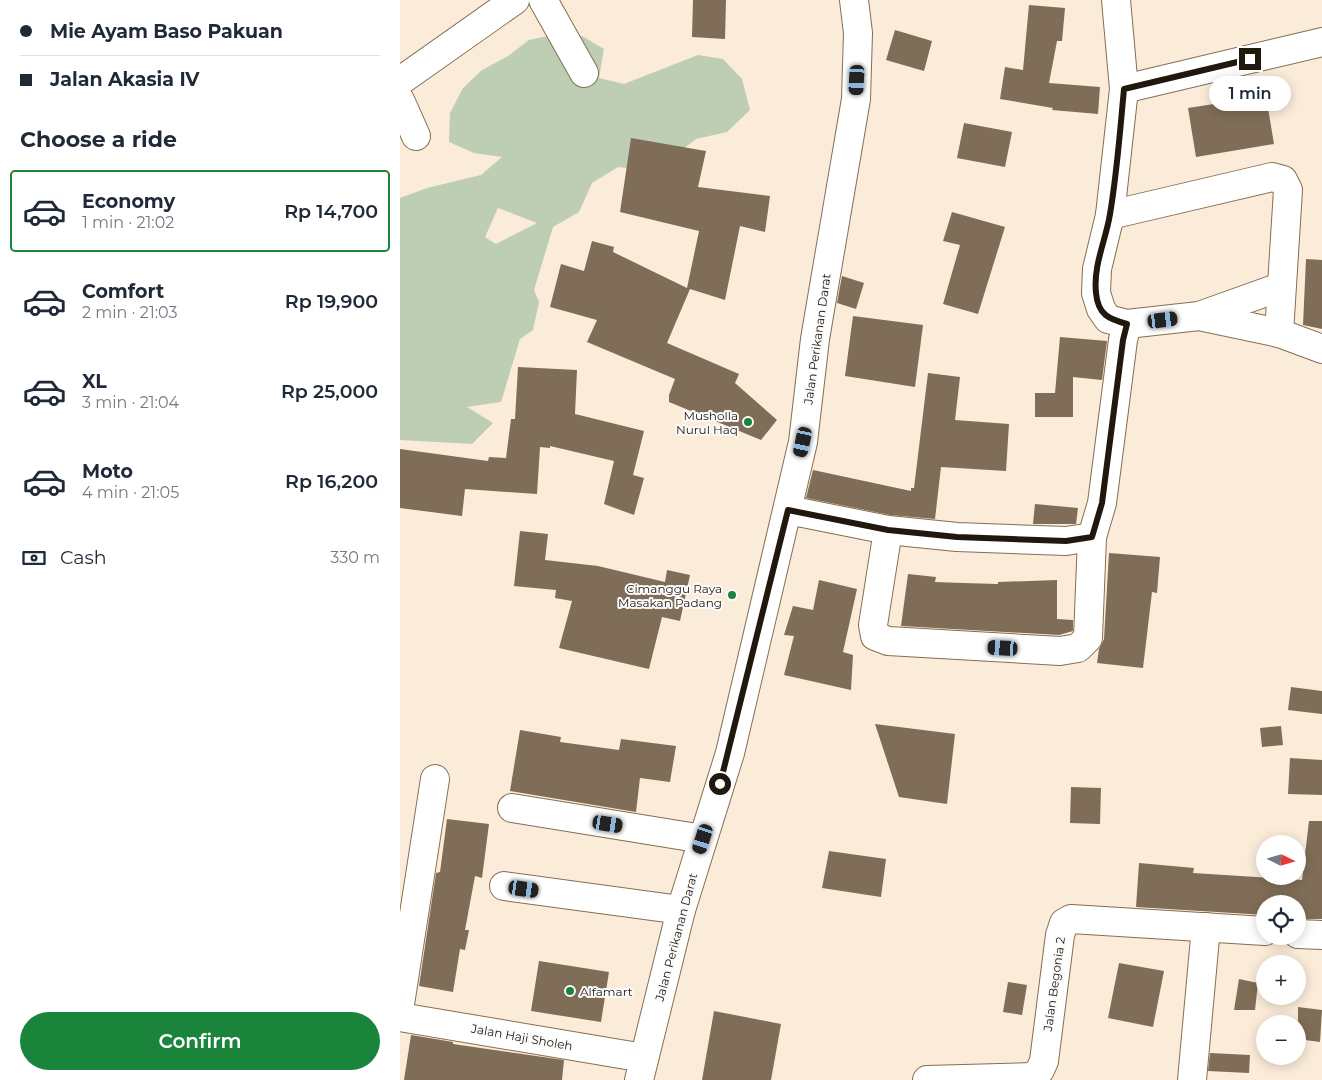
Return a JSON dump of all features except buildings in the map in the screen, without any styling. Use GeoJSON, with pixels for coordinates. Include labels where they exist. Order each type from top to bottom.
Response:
{"type":"FeatureCollection","features":[{"type":"Feature","properties":{"kind":"street"},"geometry":{"type":"LineString","coordinates":[[400,81],[515,0]]}},
{"type":"Feature","properties":{"kind":"street"},"geometry":{"type":"LineString","coordinates":[[543,0],[584,73]]}},
{"type":"Feature","properties":{"kind":"street","name":"Jalan Perikanan Darat"},"geometry":{"type":"LineString","coordinates":[[642,1069],[681,910],[730,753],[803,442],[815,339],[856,99],[858,33],[854,0]]}},
{"type":"Feature","properties":{"kind":"street"},"geometry":{"type":"LineString","coordinates":[[1116,0],[1124,89],[1110,215],[1101,248],[1096,293],[1101,309],[1108,319],[1127,324],[1198,316],[1280,287]]}},
{"type":"Feature","properties":{"kind":"street"},"geometry":{"type":"LineString","coordinates":[[1124,89],[1322,42]]}},
{"type":"Feature","properties":{"kind":"street"},"geometry":{"type":"LineString","coordinates":[[400,100],[416,136]]}},
{"type":"Feature","properties":{"kind":"street"},"geometry":{"type":"LineString","coordinates":[[1110,215],[1272,177],[1282,180],[1288,190],[1280,287],[1279,333]]}},
{"type":"Feature","properties":{"kind":"street"},"geometry":{"type":"LineString","coordinates":[[1198,316],[1279,333],[1322,349]]}},
{"type":"Feature","properties":{"kind":"street"},"geometry":{"type":"LineString","coordinates":[[888,530],[873,625],[875,636],[888,641],[1060,651],[1078,648],[1088,638],[1092,537],[1102,503],[1123,340],[1127,324]]}},
{"type":"Feature","properties":{"kind":"street"},"geometry":{"type":"LineString","coordinates":[[788,510],[888,530],[957,537],[1066,541],[1092,537]]}},
{"type":"Feature","properties":{"kind":"street"},"geometry":{"type":"LineString","coordinates":[[400,1004],[436,779]]}},
{"type":"Feature","properties":{"kind":"street"},"geometry":{"type":"LineString","coordinates":[[512,808],[703,839]]}},
{"type":"Feature","properties":{"kind":"street"},"geometry":{"type":"LineString","coordinates":[[504,886],[681,910]]}},
{"type":"Feature","properties":{"kind":"street","name":"Jalan Begonia 2"},"geometry":{"type":"LineString","coordinates":[[927,1080],[1032,1077],[1040,1070],[1044,1061],[1060,935],[1064,924],[1071,919],[1256,930]]}},
{"type":"Feature","properties":{"kind":"street"},"geometry":{"type":"LineString","coordinates":[[1192,1080],[1206,926]]}},
{"type":"Feature","properties":{"kind":"street"},"geometry":{"type":"LineString","coordinates":[[1306,934],[1322,935]]}},
{"type":"Feature","properties":{"kind":"street","name":"Jalan Haji Sholeh"},"geometry":{"type":"LineString","coordinates":[[400,1016],[642,1069]]}},
{"type":"Feature","properties":{"kind":"green space"},"geometry":{"type":"Polygon","coordinates":[[[556,34],[582,36],[604,49],[599,78],[624,84],[698,55],[723,59],[742,79],[750,110],[727,132],[696,139],[674,156],[646,170],[618,167],[592,183],[579,212],[553,227],[534,290],[539,302],[533,330],[520,339],[501,402],[467,407],[493,423],[472,444],[400,440],[400,198],[427,188],[481,175],[502,157],[474,153],[449,142],[450,113],[463,88],[482,70],[508,56],[529,40],[556,34]],[[498,208],[485,237],[496,244],[537,223],[498,208]]]}},
{"type":"Feature","properties":{"kind":"place","name":"Musholla Nurul Haq"},"geometry":{"type":"Point","coordinates":[748,422]}},
{"type":"Feature","properties":{"kind":"place","name":"Cimanggu Raya Masakan Padang"},"geometry":{"type":"Point","coordinates":[732,595]}},
{"type":"Feature","properties":{"kind":"place","name":"Alfamart"},"geometry":{"type":"Point","coordinates":[570,991]}},
{"type":"Feature","properties":{"kind":"route"},"geometry":{"type":"LineString","coordinates":[[720,784],[730,753],[788,510],[888,530],[957,537],[1066,541],[1092,537],[1102,503],[1123,340],[1127,324],[1108,319],[1101,309],[1096,293],[1097,268],[1110,215],[1124,89],[1250,59]]}}]}
